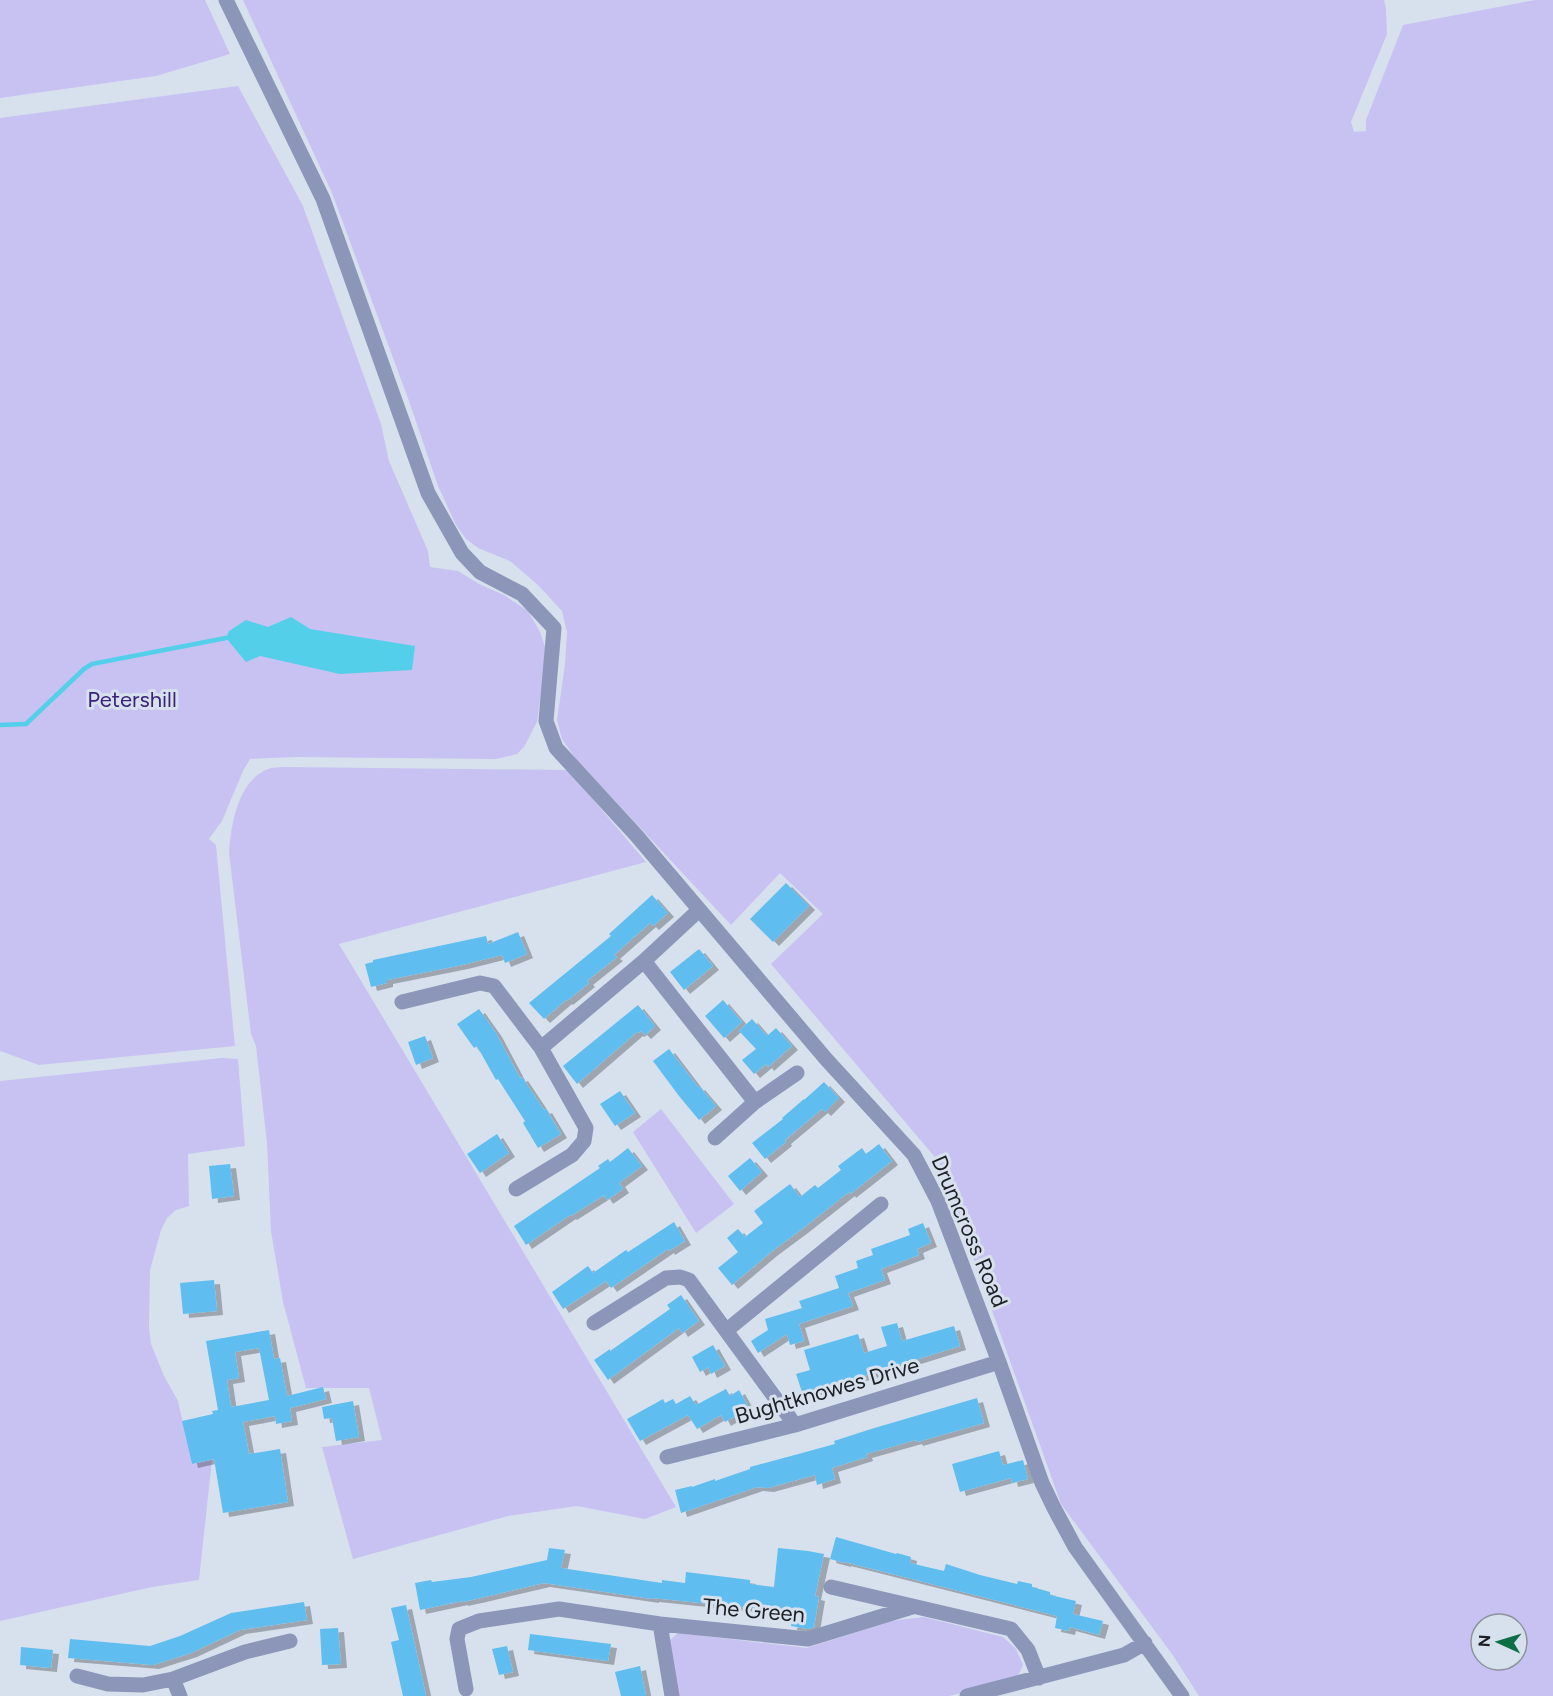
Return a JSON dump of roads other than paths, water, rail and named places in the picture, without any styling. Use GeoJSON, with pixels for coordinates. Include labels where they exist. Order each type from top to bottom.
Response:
{"type":"FeatureCollection","features":[{"type":"Feature","properties":{"kind":"street","name":"Drumcross Road"},"geometry":{"type":"LineString","coordinates":[[226,0],[323,200],[428,494],[462,553],[480,572],[522,594],[554,628],[546,721],[556,748],[636,834],[826,1059],[914,1155],[938,1202],[1042,1483],[1054,1508],[1075,1547],[1182,1696]]}},
{"type":"Feature","properties":{"kind":"street"},"geometry":{"type":"LineString","coordinates":[[541,1048],[644,961],[699,910]]}},
{"type":"Feature","properties":{"kind":"street"},"geometry":{"type":"LineString","coordinates":[[644,961],[755,1102]]}},
{"type":"Feature","properties":{"kind":"street"},"geometry":{"type":"LineString","coordinates":[[402,1002],[480,983],[494,986],[541,1048],[586,1128],[584,1141],[572,1155],[516,1189]]}},
{"type":"Feature","properties":{"kind":"street"},"geometry":{"type":"LineString","coordinates":[[715,1138],[755,1102],[797,1073]]}},
{"type":"Feature","properties":{"kind":"street"},"geometry":{"type":"LineString","coordinates":[[727,1330],[881,1203]]}},
{"type":"Feature","properties":{"kind":"street"},"geometry":{"type":"LineString","coordinates":[[594,1323],[666,1278],[680,1277],[689,1280],[795,1425]]}},
{"type":"Feature","properties":{"kind":"street","name":"Bughtknowes Drive"},"geometry":{"type":"LineString","coordinates":[[667,1457],[795,1425],[999,1362]]}},
{"type":"Feature","properties":{"kind":"street","name":"The Green"},"geometry":{"type":"LineString","coordinates":[[831,1587],[1011,1629],[1028,1650],[1039,1678]]}},
{"type":"Feature","properties":{"kind":"street","name":"The Green"},"geometry":{"type":"LineString","coordinates":[[466,1689],[457,1639],[459,1629],[479,1621],[559,1609],[660,1624],[808,1639],[912,1607]]}},
{"type":"Feature","properties":{"kind":"street"},"geometry":{"type":"LineString","coordinates":[[660,1624],[672,1696]]}},
{"type":"Feature","properties":{"kind":"street"},"geometry":{"type":"LineString","coordinates":[[77,1676],[108,1684],[143,1685],[174,1679],[245,1652],[290,1641]]}},
{"type":"Feature","properties":{"kind":"street"},"geometry":{"type":"LineString","coordinates":[[966,1696],[1124,1655],[1145,1643]]}},
{"type":"Feature","properties":{"kind":"street"},"geometry":{"type":"LineString","coordinates":[[174,1679],[180,1696]]}},
{"type":"Feature","properties":{"kind":"water"},"geometry":{"type":"Polygon","coordinates":[[[291,617],[310,629],[415,646],[412,670],[340,674],[260,656],[246,662],[226,638],[229,631],[246,620],[268,627],[291,617]]]}},
{"type":"Feature","properties":{"kind":"waterway"},"geometry":{"type":"LineString","coordinates":[[0,725],[26,724],[92,664],[226,638]]}},
{"type":"Feature","properties":{"kind":"park label","name":"Petershill"},"geometry":{"type":"Point","coordinates":[132,699]}}]}
